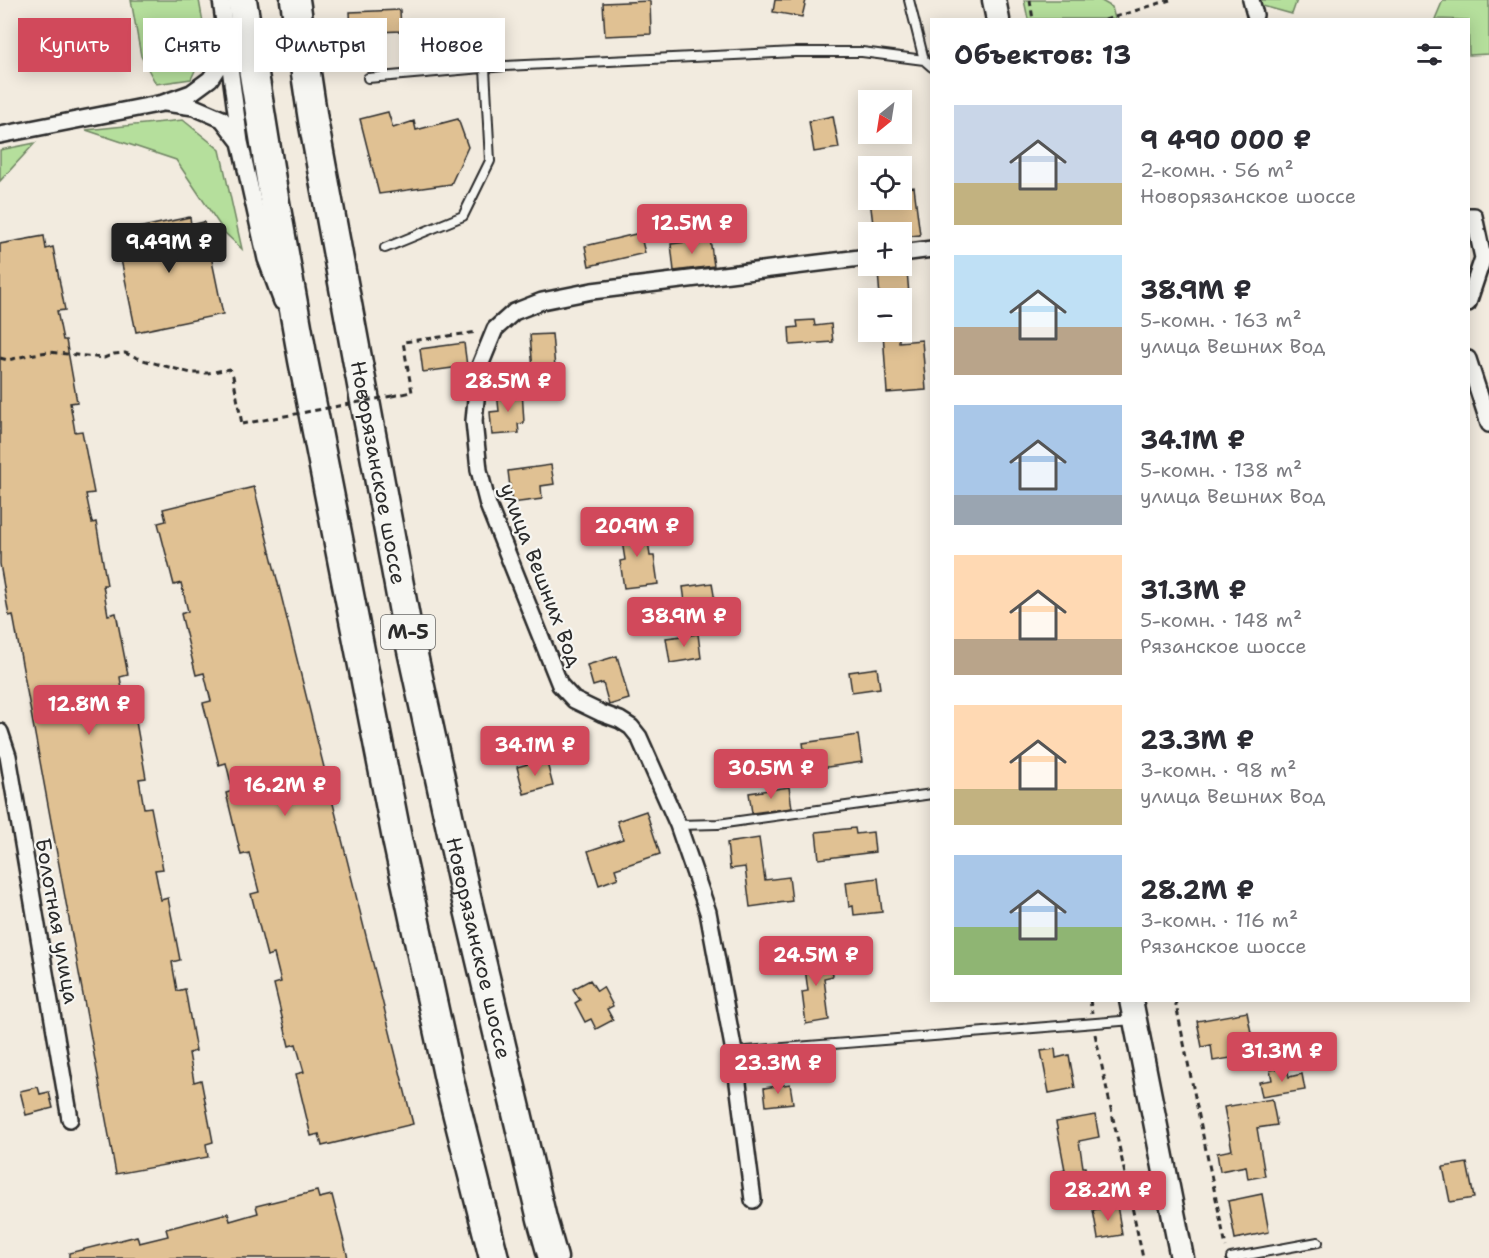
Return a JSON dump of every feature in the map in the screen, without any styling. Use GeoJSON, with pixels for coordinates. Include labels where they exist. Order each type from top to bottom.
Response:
{"type":"FeatureCollection","features":[{"type":"Feature","properties":{"kind":"highway","name":"М-5"},"geometry":{"type":"LineString","coordinates":[[242,0],[303,360],[397,839],[450,1084],[494,1258]]}},
{"type":"Feature","properties":{"kind":"highway","name":"Новорязанское шоссе"},"geometry":{"type":"LineString","coordinates":[[295,0],[314,120],[406,623],[466,897],[553,1258]]}},
{"type":"Feature","properties":{"kind":"main road"},"geometry":{"type":"LineString","coordinates":[[994,0],[998,18]]}},
{"type":"Feature","properties":{"kind":"main road"},"geometry":{"type":"LineString","coordinates":[[1133,1010],[1182,1258]]}},
{"type":"Feature","properties":{"kind":"street"},"geometry":{"type":"LineString","coordinates":[[221,0],[224,18]]}},
{"type":"Feature","properties":{"kind":"street"},"geometry":{"type":"LineString","coordinates":[[1251,0],[1260,17]]}},
{"type":"Feature","properties":{"kind":"street"},"geometry":{"type":"LineString","coordinates":[[0,135],[162,103],[191,93],[214,72]]}},
{"type":"Feature","properties":{"kind":"street"},"geometry":{"type":"LineString","coordinates":[[231,72],[240,142],[266,259],[303,360]]}},
{"type":"Feature","properties":{"kind":"street"},"geometry":{"type":"LineString","coordinates":[[162,103],[194,107],[222,119],[240,142]]}},
{"type":"Feature","properties":{"kind":"street"},"geometry":{"type":"LineString","coordinates":[[1470,216],[1474,216],[1483,258],[1470,297]]}},
{"type":"Feature","properties":{"kind":"street"},"geometry":{"type":"LineString","coordinates":[[912,252],[930,249]]}},
{"type":"Feature","properties":{"kind":"street","name":"улица Вешних Вод"},"geometry":{"type":"LineString","coordinates":[[753,1200],[734,1052],[708,912],[678,825],[639,737],[631,727],[620,720],[574,700],[560,686],[488,505],[479,470],[474,421],[479,368],[495,329],[514,312],[542,301],[582,293],[858,258]]}},
{"type":"Feature","properties":{"kind":"street"},"geometry":{"type":"LineString","coordinates":[[1470,365],[1489,423]]}},
{"type":"Feature","properties":{"kind":"street","name":"Болотная улица"},"geometry":{"type":"LineString","coordinates":[[0,732],[70,1119]]}},
{"type":"Feature","properties":{"kind":"lane"},"geometry":{"type":"LineString","coordinates":[[909,0],[924,60]]}},
{"type":"Feature","properties":{"kind":"lane"},"geometry":{"type":"LineString","coordinates":[[505,66],[795,52],[862,52],[924,60],[930,65]]}},
{"type":"Feature","properties":{"kind":"lane"},"geometry":{"type":"LineString","coordinates":[[368,78],[438,72]]}},
{"type":"Feature","properties":{"kind":"lane"},"geometry":{"type":"LineString","coordinates":[[385,248],[463,216],[490,161],[485,72]]}},
{"type":"Feature","properties":{"kind":"lane"},"geometry":{"type":"LineString","coordinates":[[678,825],[718,824],[930,794]]}},
{"type":"Feature","properties":{"kind":"lane"},"geometry":{"type":"LineString","coordinates":[[734,1052],[1093,1023],[1133,1010]]}},
{"type":"Feature","properties":{"kind":"lane"},"geometry":{"type":"LineString","coordinates":[[1231,1258],[1318,1242]]}},
{"type":"Feature","properties":{"kind":"path"},"geometry":{"type":"LineString","coordinates":[[1030,0],[1033,18]]}},
{"type":"Feature","properties":{"kind":"path"},"geometry":{"type":"LineString","coordinates":[[1112,18],[1170,0]]}},
{"type":"Feature","properties":{"kind":"path"},"geometry":{"type":"LineString","coordinates":[[0,358],[8,360],[48,352],[104,358],[125,353],[191,373],[229,369],[233,376],[242,424],[412,392],[403,342],[495,329]]}},
{"type":"Feature","properties":{"kind":"path"},"geometry":{"type":"LineString","coordinates":[[1090,1002],[1143,1258]]}},
{"type":"Feature","properties":{"kind":"path"},"geometry":{"type":"LineString","coordinates":[[1175,1002],[1226,1249]]}},
{"type":"Feature","properties":{"kind":"green space"},"geometry":{"type":"Polygon","coordinates":[[[131,0],[199,0],[202,18],[143,18],[143,60],[131,0]]]}},
{"type":"Feature","properties":{"kind":"green space"},"geometry":{"type":"Polygon","coordinates":[[[1024,0],[1100,0],[1112,7],[1115,18],[1028,18],[1024,0]]]}},
{"type":"Feature","properties":{"kind":"green space"},"geometry":{"type":"Polygon","coordinates":[[[1241,0],[1297,0],[1292,14],[1241,0]]]}},
{"type":"Feature","properties":{"kind":"green space"},"geometry":{"type":"Polygon","coordinates":[[[1443,0],[1489,0],[1489,54],[1470,55],[1470,18],[1435,18],[1443,0]]]}},
{"type":"Feature","properties":{"kind":"green space"},"geometry":{"type":"Polygon","coordinates":[[[150,72],[194,72],[191,79],[156,84],[150,72]]]}},
{"type":"Feature","properties":{"kind":"green space"},"geometry":{"type":"Polygon","coordinates":[[[183,120],[220,150],[242,249],[225,233],[176,160],[86,130],[183,120]]]}},
{"type":"Feature","properties":{"kind":"green space"},"geometry":{"type":"Polygon","coordinates":[[[35,143],[0,181],[0,150],[35,143]]]}},
{"type":"Feature","properties":{"kind":"building"},"geometry":{"type":"Polygon","coordinates":[[[775,0],[806,0],[802,17],[773,12],[775,0]]]}},
{"type":"Feature","properties":{"kind":"building"},"geometry":{"type":"Polygon","coordinates":[[[650,1],[651,34],[605,36],[603,3],[650,1]]]}},
{"type":"Feature","properties":{"kind":"building"},"geometry":{"type":"Polygon","coordinates":[[[400,10],[399,31],[387,32],[387,18],[350,18],[350,12],[400,10]]]}},
{"type":"Feature","properties":{"kind":"building"},"geometry":{"type":"Polygon","coordinates":[[[388,112],[393,128],[414,121],[416,130],[458,119],[468,147],[451,184],[379,194],[360,119],[388,112]]]}},
{"type":"Feature","properties":{"kind":"building"},"geometry":{"type":"Polygon","coordinates":[[[833,116],[839,148],[814,152],[809,121],[833,116]]]}},
{"type":"Feature","properties":{"kind":"building"},"geometry":{"type":"Polygon","coordinates":[[[912,187],[914,187],[920,235],[912,236],[912,222],[873,222],[871,210],[912,210],[912,187]]]}},
{"type":"Feature","properties":{"kind":"building"},"geometry":{"type":"Polygon","coordinates":[[[190,217],[191,225],[204,222],[223,314],[136,332],[117,240],[130,237],[128,230],[190,217]]]}},
{"type":"Feature","properties":{"kind":"building"},"geometry":{"type":"Polygon","coordinates":[[[640,233],[645,253],[589,266],[585,246],[640,233]]]}},
{"type":"Feature","properties":{"kind":"building"},"geometry":{"type":"Polygon","coordinates":[[[44,236],[46,249],[53,247],[65,310],[57,311],[63,340],[66,340],[77,402],[70,403],[75,432],[82,431],[94,493],[86,494],[92,523],[96,522],[107,585],[103,585],[108,615],[116,613],[128,675],[120,677],[127,717],[135,716],[146,778],[139,779],[144,808],[151,807],[163,869],[155,870],[161,900],[168,898],[180,960],[172,962],[177,991],[185,989],[196,1051],[189,1053],[194,1082],[201,1080],[213,1142],[206,1144],[208,1157],[116,1174],[13,615],[9,616],[0,564],[0,244],[44,236]]]}},
{"type":"Feature","properties":{"kind":"building"},"geometry":{"type":"Polygon","coordinates":[[[710,239],[714,266],[674,271],[671,244],[710,239]]]}},
{"type":"Feature","properties":{"kind":"building"},"geometry":{"type":"Polygon","coordinates":[[[878,276],[907,276],[908,288],[879,288],[878,276]]]}},
{"type":"Feature","properties":{"kind":"building"},"geometry":{"type":"Polygon","coordinates":[[[814,320],[815,326],[831,324],[833,342],[790,345],[789,328],[798,327],[797,321],[814,320]]]}},
{"type":"Feature","properties":{"kind":"building"},"geometry":{"type":"Polygon","coordinates":[[[552,334],[555,368],[533,370],[530,335],[552,334]]]}},
{"type":"Feature","properties":{"kind":"building"},"geometry":{"type":"Polygon","coordinates":[[[922,340],[926,390],[887,393],[884,342],[922,340]]]}},
{"type":"Feature","properties":{"kind":"building"},"geometry":{"type":"Polygon","coordinates":[[[464,343],[467,366],[423,372],[420,349],[464,343]]]}},
{"type":"Feature","properties":{"kind":"building"},"geometry":{"type":"Polygon","coordinates":[[[522,390],[524,423],[518,424],[519,433],[492,435],[490,412],[499,411],[497,392],[522,390]]]}},
{"type":"Feature","properties":{"kind":"building"},"geometry":{"type":"Polygon","coordinates":[[[551,465],[554,484],[541,486],[542,499],[512,503],[508,471],[551,465]]]}},
{"type":"Feature","properties":{"kind":"building"},"geometry":{"type":"Polygon","coordinates":[[[254,487],[413,1124],[322,1146],[319,1134],[311,1136],[296,1074],[304,1072],[296,1044],[289,1046],[274,984],[281,982],[274,954],[267,956],[251,894],[259,892],[249,853],[241,855],[226,793],[233,791],[226,763],[219,765],[203,703],[211,701],[204,673],[196,675],[181,614],[188,611],[181,583],[174,585],[158,523],[166,521],[163,509],[254,487]]]}},
{"type":"Feature","properties":{"kind":"building"},"geometry":{"type":"Polygon","coordinates":[[[646,524],[650,556],[654,556],[658,584],[624,588],[620,561],[625,560],[620,528],[646,524]]]}},
{"type":"Feature","properties":{"kind":"building"},"geometry":{"type":"Polygon","coordinates":[[[712,583],[718,620],[688,624],[683,587],[712,583]]]}},
{"type":"Feature","properties":{"kind":"building"},"geometry":{"type":"Polygon","coordinates":[[[698,634],[701,658],[670,663],[666,638],[698,634]]]}},
{"type":"Feature","properties":{"kind":"building"},"geometry":{"type":"Polygon","coordinates":[[[617,656],[629,699],[609,705],[603,683],[593,686],[587,665],[617,656]]]}},
{"type":"Feature","properties":{"kind":"building"},"geometry":{"type":"Polygon","coordinates":[[[877,668],[880,688],[852,692],[849,672],[877,668]]]}},
{"type":"Feature","properties":{"kind":"building"},"geometry":{"type":"Polygon","coordinates":[[[858,735],[862,762],[807,770],[803,743],[858,735]]]}},
{"type":"Feature","properties":{"kind":"building"},"geometry":{"type":"Polygon","coordinates":[[[546,759],[553,786],[524,794],[517,767],[546,759]]]}},
{"type":"Feature","properties":{"kind":"building"},"geometry":{"type":"Polygon","coordinates":[[[789,787],[792,808],[752,813],[749,793],[789,787]]]}},
{"type":"Feature","properties":{"kind":"building"},"geometry":{"type":"Polygon","coordinates":[[[646,811],[660,854],[615,869],[618,878],[599,885],[588,851],[623,839],[617,821],[646,811]]]}},
{"type":"Feature","properties":{"kind":"building"},"geometry":{"type":"Polygon","coordinates":[[[855,828],[856,834],[873,832],[875,852],[819,859],[816,832],[855,828]]]}},
{"type":"Feature","properties":{"kind":"building"},"geometry":{"type":"Polygon","coordinates":[[[759,838],[765,880],[789,877],[792,901],[750,907],[745,867],[730,869],[727,843],[759,838]]]}},
{"type":"Feature","properties":{"kind":"building"},"geometry":{"type":"Polygon","coordinates":[[[878,878],[882,912],[854,915],[853,906],[849,907],[846,882],[878,878]]]}},
{"type":"Feature","properties":{"kind":"building"},"geometry":{"type":"Polygon","coordinates":[[[819,951],[820,957],[830,955],[833,976],[824,978],[829,1020],[806,1024],[802,992],[808,991],[803,953],[819,951]]]}},
{"type":"Feature","properties":{"kind":"building"},"geometry":{"type":"Polygon","coordinates":[[[590,980],[597,991],[603,987],[613,1006],[607,1009],[613,1020],[596,1029],[591,1019],[585,1022],[575,1003],[580,1000],[573,989],[590,980]]]}},
{"type":"Feature","properties":{"kind":"building"},"geometry":{"type":"Polygon","coordinates":[[[1247,1012],[1252,1038],[1234,1041],[1237,1057],[1213,1061],[1211,1045],[1202,1047],[1197,1021],[1247,1012]]]}},
{"type":"Feature","properties":{"kind":"building"},"geometry":{"type":"Polygon","coordinates":[[[1055,1049],[1056,1058],[1069,1055],[1075,1088],[1049,1093],[1041,1051],[1055,1049]]]}},
{"type":"Feature","properties":{"kind":"building"},"geometry":{"type":"Polygon","coordinates":[[[1287,1067],[1289,1077],[1302,1074],[1305,1090],[1262,1097],[1259,1082],[1272,1080],[1270,1070],[1287,1067]]]}},
{"type":"Feature","properties":{"kind":"building"},"geometry":{"type":"Polygon","coordinates":[[[790,1084],[793,1103],[766,1106],[764,1088],[790,1084]]]}},
{"type":"Feature","properties":{"kind":"building"},"geometry":{"type":"Polygon","coordinates":[[[38,1087],[40,1094],[49,1092],[53,1108],[26,1115],[20,1091],[38,1087]]]}},
{"type":"Feature","properties":{"kind":"building"},"geometry":{"type":"Polygon","coordinates":[[[1272,1099],[1277,1125],[1257,1128],[1265,1176],[1248,1179],[1246,1166],[1220,1171],[1217,1153],[1232,1150],[1224,1107],[1272,1099]]]}},
{"type":"Feature","properties":{"kind":"building"},"geometry":{"type":"Polygon","coordinates":[[[1095,1115],[1099,1137],[1079,1141],[1088,1182],[1061,1187],[1058,1172],[1065,1170],[1056,1122],[1095,1115]]]}},
{"type":"Feature","properties":{"kind":"building"},"geometry":{"type":"Polygon","coordinates":[[[1467,1163],[1474,1198],[1450,1202],[1443,1167],[1467,1163]]]}},
{"type":"Feature","properties":{"kind":"building"},"geometry":{"type":"Polygon","coordinates":[[[317,1191],[319,1198],[332,1195],[348,1258],[69,1258],[69,1253],[137,1236],[139,1243],[168,1236],[166,1229],[228,1213],[230,1221],[258,1213],[256,1206],[317,1191]]]}},
{"type":"Feature","properties":{"kind":"building"},"geometry":{"type":"Polygon","coordinates":[[[1262,1194],[1269,1232],[1235,1239],[1228,1201],[1262,1194]]]}},
{"type":"Feature","properties":{"kind":"building"},"geometry":{"type":"Polygon","coordinates":[[[1117,1205],[1122,1235],[1098,1239],[1093,1210],[1117,1205]]]}}]}
